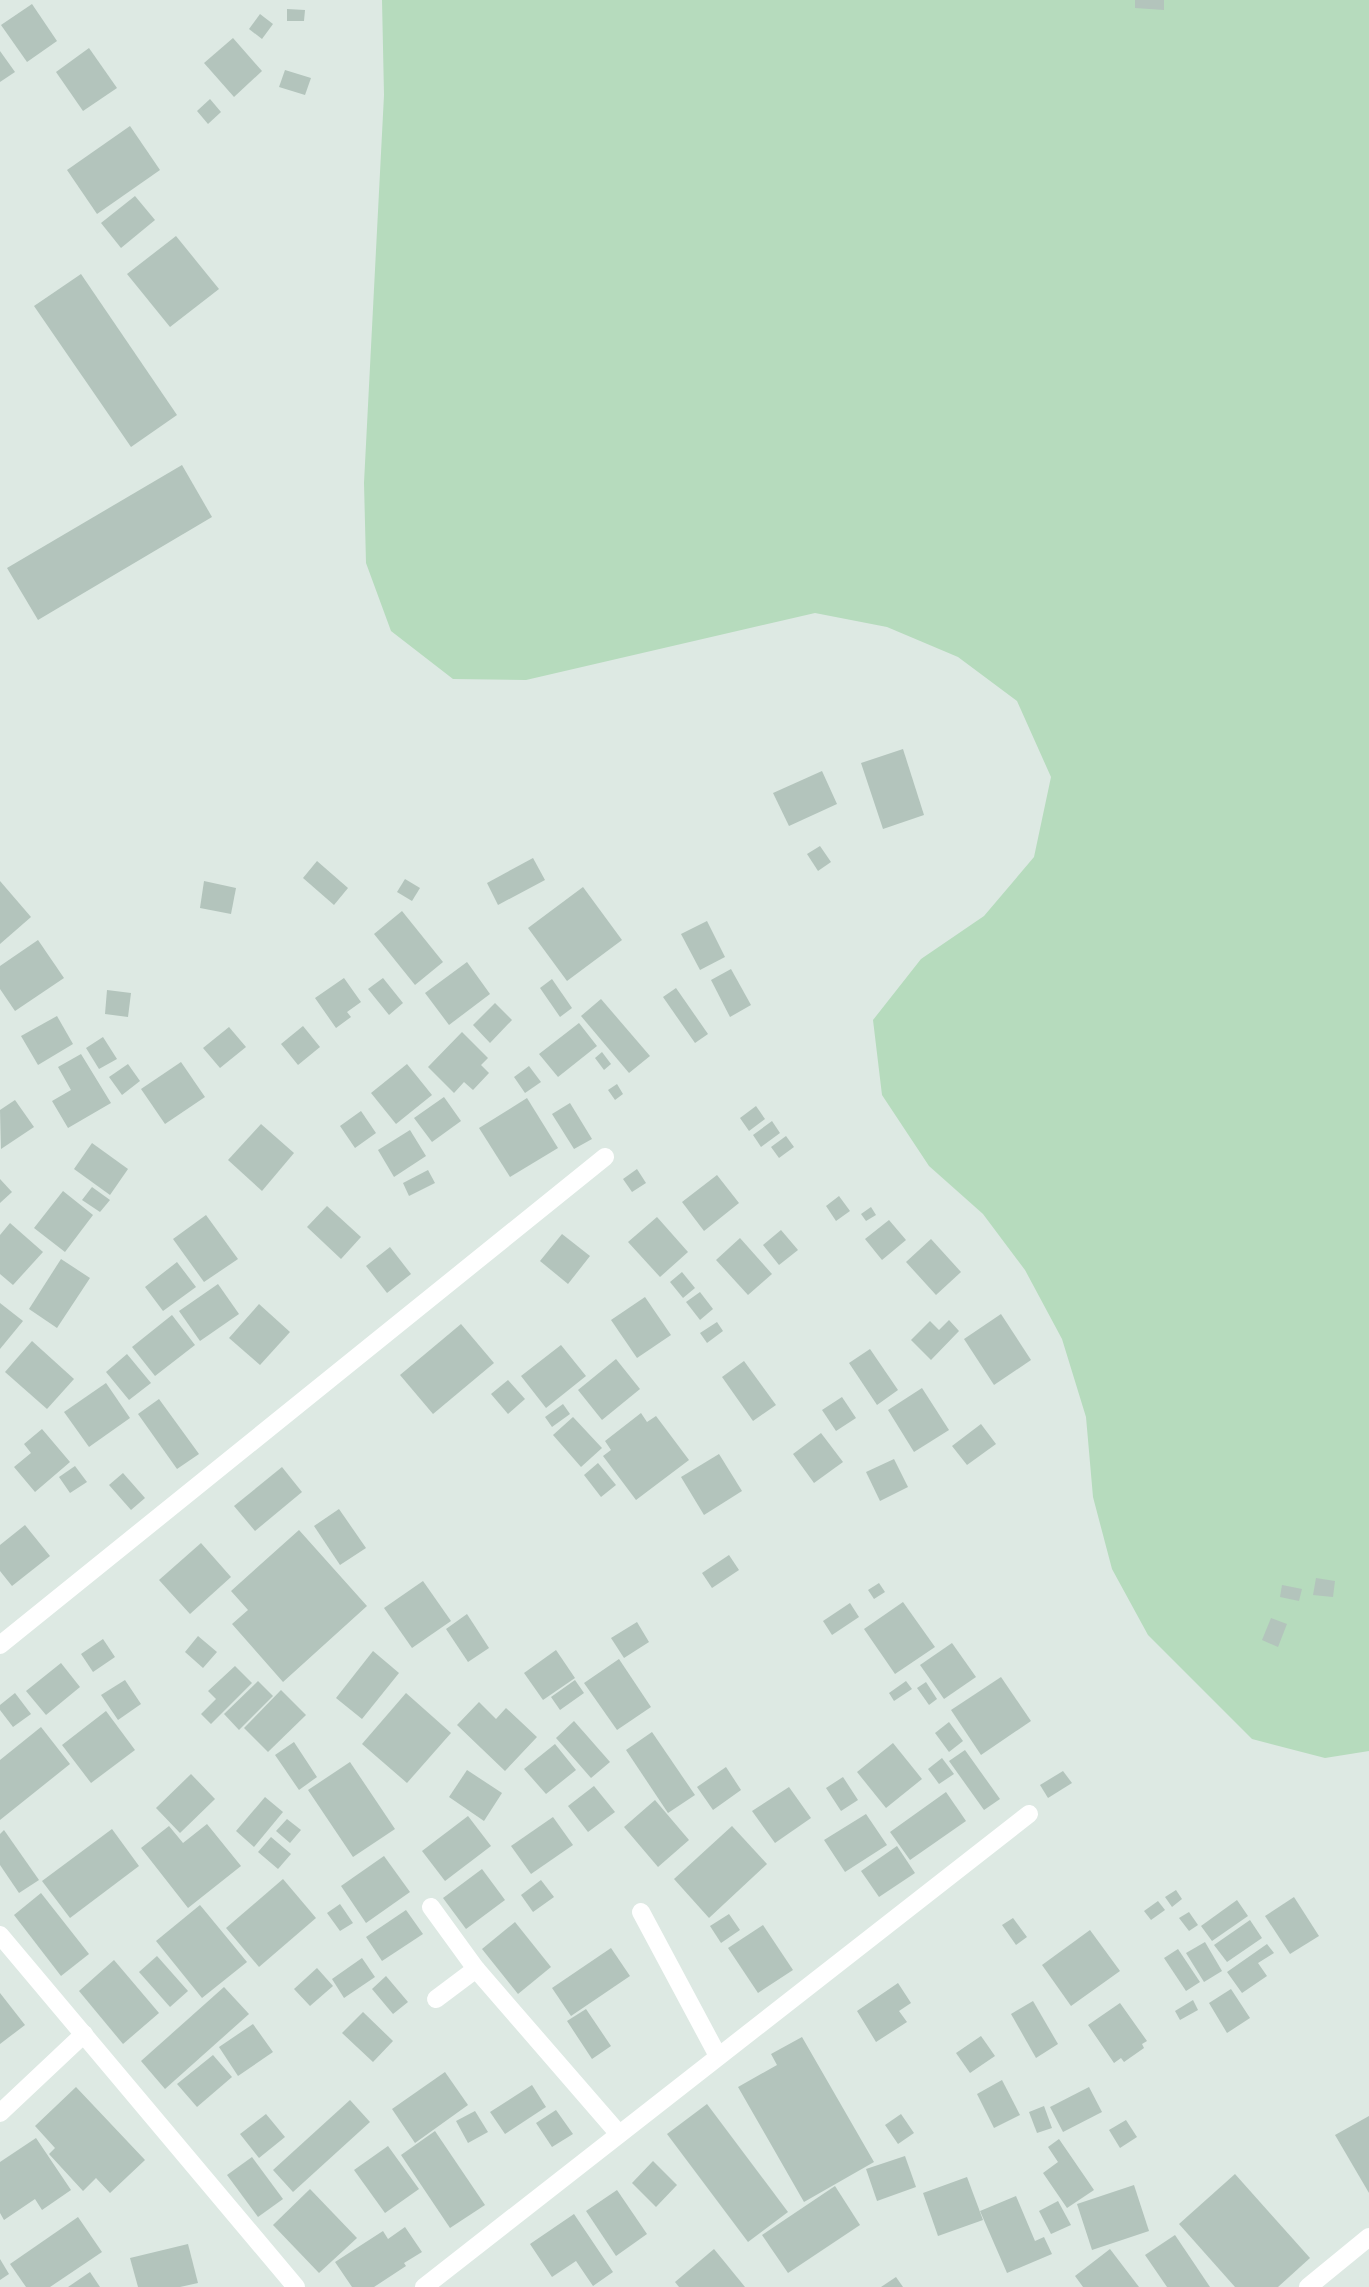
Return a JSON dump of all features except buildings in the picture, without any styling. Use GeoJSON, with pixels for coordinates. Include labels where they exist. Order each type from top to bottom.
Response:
{"type":"FeatureCollection","features":[{"type":"Feature","properties":{"kind":"street"},"geometry":{"type":"LineString","coordinates":[[0,1645],[605,1157]]}},
{"type":"Feature","properties":{"kind":"street"},"geometry":{"type":"LineString","coordinates":[[424,2287],[1029,1814]]}},
{"type":"Feature","properties":{"kind":"street"},"geometry":{"type":"LineString","coordinates":[[431,1906],[476,1969],[619,2134]]}},
{"type":"Feature","properties":{"kind":"street"},"geometry":{"type":"LineString","coordinates":[[641,1912],[718,2056]]}},
{"type":"Feature","properties":{"kind":"street"},"geometry":{"type":"LineString","coordinates":[[0,1935],[296,2287]]}},
{"type":"Feature","properties":{"kind":"street"},"geometry":{"type":"LineString","coordinates":[[436,1999],[476,1969]]}},
{"type":"Feature","properties":{"kind":"street"},"geometry":{"type":"LineString","coordinates":[[0,2113],[84,2034]]}},
{"type":"Feature","properties":{"kind":"street"},"geometry":{"type":"LineString","coordinates":[[1308,2287],[1369,2237]]}},
{"type":"Feature","properties":{"kind":"green space"},"geometry":{"type":"Polygon","coordinates":[[[382,0],[1369,0],[1369,1751],[1325,1758],[1252,1739],[1148,1635],[1112,1569],[1093,1497],[1086,1417],[1062,1339],[1025,1270],[983,1214],[929,1166],[882,1095],[873,1020],[921,959],[984,916],[1034,857],[1051,777],[1017,701],[958,657],[887,627],[815,613],[526,680],[453,679],[391,631],[366,563],[364,483],[384,95],[382,0]]]}}]}
